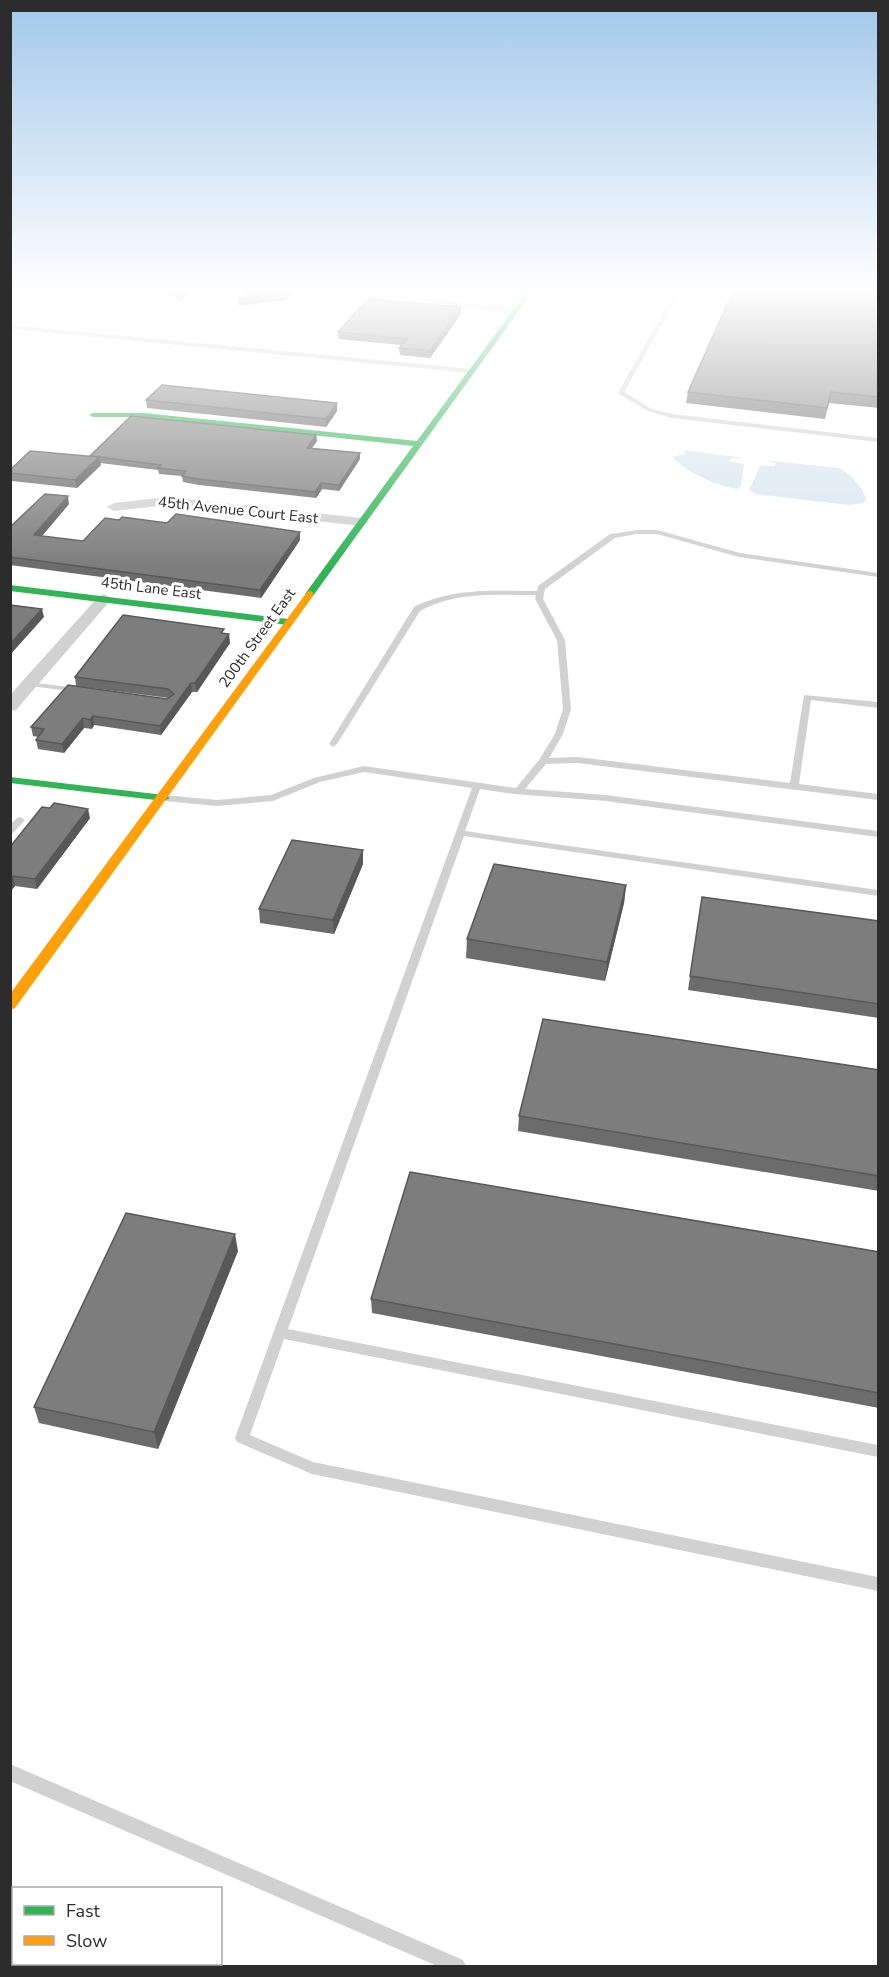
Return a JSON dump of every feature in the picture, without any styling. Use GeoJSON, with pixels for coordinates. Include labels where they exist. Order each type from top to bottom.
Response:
{"type":"FeatureCollection","features":[{"type":"Feature","properties":{"kind":"street","name":"200th Street East"},"geometry":{"type":"LineString","coordinates":[[10,1005],[164,798],[288,622],[463,383]]}},
{"type":"Feature","properties":{"kind":"street"},"geometry":{"type":"LineString","coordinates":[[93,416],[144,415],[419,444]]}},
{"type":"Feature","properties":{"kind":"street","name":"45th Avenue Court East"},"geometry":{"type":"LineString","coordinates":[[114,507],[167,501],[362,522]]}},
{"type":"Feature","properties":{"kind":"street","name":"45th Lane East"},"geometry":{"type":"LineString","coordinates":[[10,588],[288,622]]}},
{"type":"Feature","properties":{"kind":"street"},"geometry":{"type":"LineString","coordinates":[[10,706],[104,599]]}},
{"type":"Feature","properties":{"kind":"street"},"geometry":{"type":"LineString","coordinates":[[10,780],[164,798]]}},
{"type":"Feature","properties":{"kind":"lane"},"geometry":{"type":"LineString","coordinates":[[626,383],[621,393],[650,410],[672,417],[879,440]]}},
{"type":"Feature","properties":{"kind":"lane"},"geometry":{"type":"LineString","coordinates":[[519,791],[543,761],[559,734],[567,709],[561,639],[539,599],[541,588],[613,536],[637,532],[657,532],[739,555],[879,575]]}},
{"type":"Feature","properties":{"kind":"lane"},"geometry":{"type":"LineString","coordinates":[[333,744],[417,609],[437,599],[453,596],[540,593]]}},
{"type":"Feature","properties":{"kind":"lane"},"geometry":{"type":"LineString","coordinates":[[30,684],[88,692]]}},
{"type":"Feature","properties":{"kind":"lane"},"geometry":{"type":"LineString","coordinates":[[794,787],[807,698],[879,705]]}},
{"type":"Feature","properties":{"kind":"lane"},"geometry":{"type":"LineString","coordinates":[[543,761],[587,761],[879,797]]}},
{"type":"Feature","properties":{"kind":"lane"},"geometry":{"type":"LineString","coordinates":[[164,798],[217,802],[273,798],[317,780],[364,769],[477,786],[606,798],[879,834]]}},
{"type":"Feature","properties":{"kind":"lane"},"geometry":{"type":"LineString","coordinates":[[477,786],[242,1438],[312,1468],[879,1584]]}},
{"type":"Feature","properties":{"kind":"lane"},"geometry":{"type":"LineString","coordinates":[[10,831],[20,819]]}},
{"type":"Feature","properties":{"kind":"lane"},"geometry":{"type":"LineString","coordinates":[[460,834],[879,893]]}},
{"type":"Feature","properties":{"kind":"lane"},"geometry":{"type":"LineString","coordinates":[[280,1334],[879,1451]]}},
{"type":"Feature","properties":{"kind":"lane"},"geometry":{"type":"LineString","coordinates":[[10,1772],[457,1966]]}},
{"type":"Feature","properties":{"kind":"shaded area"},"geometry":{"type":"Polygon","coordinates":[[[684,450],[743,458],[732,458],[729,461],[744,464],[741,486],[737,489],[719,485],[686,468],[672,457],[685,454],[684,450]]]}},
{"type":"Feature","properties":{"kind":"shaded area"},"geometry":{"type":"Polygon","coordinates":[[[764,460],[839,468],[856,481],[866,499],[863,503],[849,505],[756,494],[749,490],[760,466],[774,466],[776,463],[764,460]]]}},
{"type":"Feature","properties":{"kind":"building"},"geometry":{"type":"Polygon","coordinates":[[[692,383],[879,383],[879,397],[831,392],[827,408],[688,392],[692,383]]]}},
{"type":"Feature","properties":{"kind":"building"},"geometry":{"type":"Polygon","coordinates":[[[162,385],[337,403],[326,419],[146,400],[162,385]]]}},
{"type":"Feature","properties":{"kind":"building"},"geometry":{"type":"Polygon","coordinates":[[[131,416],[316,435],[307,448],[360,453],[339,485],[321,483],[315,492],[198,479],[182,476],[186,471],[158,468],[161,465],[90,456],[131,416]]]}},
{"type":"Feature","properties":{"kind":"building"},"geometry":{"type":"Polygon","coordinates":[[[30,451],[99,457],[75,480],[10,473],[12,471],[10,470],[30,451]]]}},
{"type":"Feature","properties":{"kind":"building"},"geometry":{"type":"Polygon","coordinates":[[[45,494],[68,496],[34,535],[83,541],[105,518],[119,520],[122,517],[167,523],[176,514],[300,532],[260,590],[10,557],[10,527],[45,494]]]}},
{"type":"Feature","properties":{"kind":"building"},"geometry":{"type":"Polygon","coordinates":[[[10,605],[42,609],[10,644],[10,605]]]}},
{"type":"Feature","properties":{"kind":"building"},"geometry":{"type":"Polygon","coordinates":[[[123,615],[224,629],[221,633],[229,634],[195,683],[191,683],[160,726],[93,716],[90,720],[83,718],[62,744],[36,740],[44,729],[31,727],[68,685],[167,699],[174,694],[168,689],[75,677],[123,615]]]}},
{"type":"Feature","properties":{"kind":"building"},"geometry":{"type":"Polygon","coordinates":[[[54,803],[88,809],[35,879],[13,876],[10,879],[10,847],[42,807],[50,808],[54,803]]]}},
{"type":"Feature","properties":{"kind":"building"},"geometry":{"type":"Polygon","coordinates":[[[292,840],[363,850],[333,920],[259,909],[292,840]]]}},
{"type":"Feature","properties":{"kind":"building"},"geometry":{"type":"Polygon","coordinates":[[[494,864],[626,885],[607,962],[467,939],[494,864]]]}},
{"type":"Feature","properties":{"kind":"building"},"geometry":{"type":"Polygon","coordinates":[[[702,897],[879,921],[879,1004],[690,976],[702,897]]]}},
{"type":"Feature","properties":{"kind":"building"},"geometry":{"type":"Polygon","coordinates":[[[543,1019],[879,1070],[879,1176],[519,1116],[543,1019]]]}},
{"type":"Feature","properties":{"kind":"building"},"geometry":{"type":"Polygon","coordinates":[[[410,1172],[879,1252],[879,1393],[371,1299],[410,1172]]]}},
{"type":"Feature","properties":{"kind":"building"},"geometry":{"type":"Polygon","coordinates":[[[126,1213],[235,1234],[154,1432],[34,1407],[126,1213]]]}},
{"type":"Feature","properties":{"kind":"traffic: fast"},"geometry":{"type":"LineString","coordinates":[[310,594],[463,383]]}},
{"type":"Feature","properties":{"kind":"traffic: fast"},"geometry":{"type":"LineString","coordinates":[[93,415],[144,415],[419,444]]}},
{"type":"Feature","properties":{"kind":"traffic: fast"},"geometry":{"type":"LineString","coordinates":[[10,588],[288,622]]}},
{"type":"Feature","properties":{"kind":"traffic: fast"},"geometry":{"type":"LineString","coordinates":[[10,780],[164,798]]}},
{"type":"Feature","properties":{"kind":"traffic: slow"},"geometry":{"type":"LineString","coordinates":[[10,1005],[310,594]]}}]}
